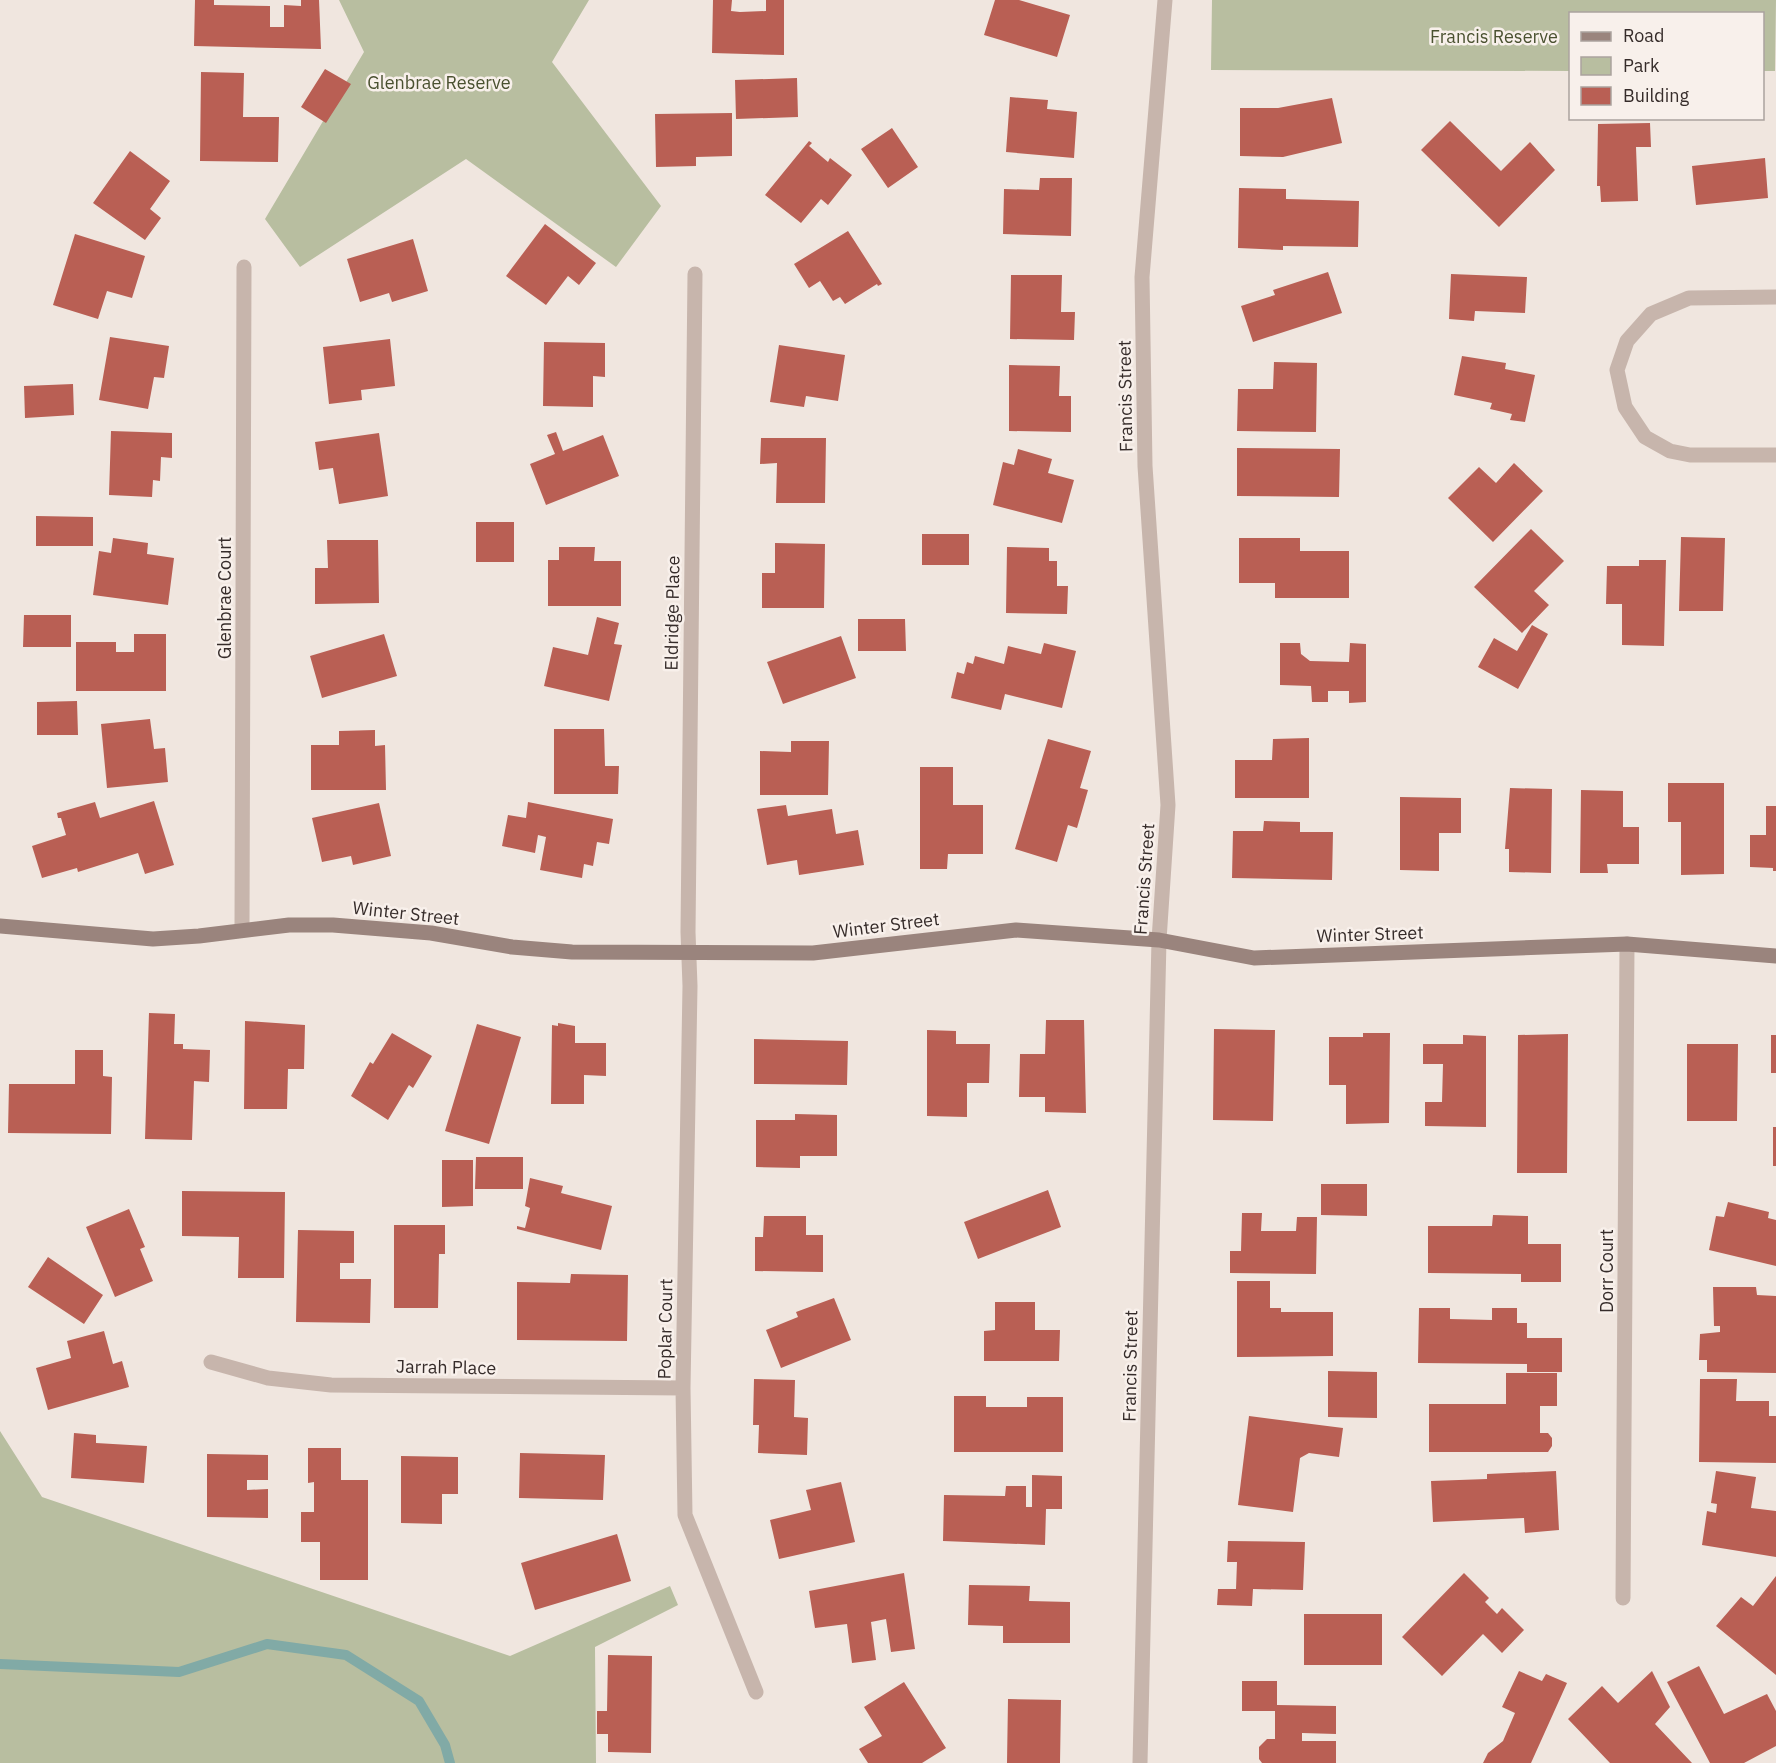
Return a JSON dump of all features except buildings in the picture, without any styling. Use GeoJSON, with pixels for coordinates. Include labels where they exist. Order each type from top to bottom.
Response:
{"type":"FeatureCollection","features":[{"type":"Feature","properties":{"kind":"street","name":"Francis Street"},"geometry":{"type":"LineString","coordinates":[[1140,1763],[1159,940],[1168,805],[1145,466],[1142,278],[1166,0]]}},
{"type":"Feature","properties":{"kind":"street","name":"Glenbrae Court"},"geometry":{"type":"LineString","coordinates":[[242,929],[244,267]]}},
{"type":"Feature","properties":{"kind":"street","name":"Eldridge Place"},"geometry":{"type":"LineString","coordinates":[[688,953],[695,274]]}},
{"type":"Feature","properties":{"kind":"street"},"geometry":{"type":"LineString","coordinates":[[1776,297],[1689,298],[1651,314],[1628,341],[1617,369],[1625,407],[1645,437],[1670,451],[1690,455],[1776,455]]}},
{"type":"Feature","properties":{"kind":"street","name":"Winter Street"},"geometry":{"type":"LineString","coordinates":[[0,926],[153,939],[289,925],[333,925],[431,933],[512,947],[560,951],[813,953],[1017,930],[1159,940],[1254,958],[1627,944],[1776,956]]}},
{"type":"Feature","properties":{"kind":"street","name":"Dorr Court"},"geometry":{"type":"LineString","coordinates":[[1623,1598],[1627,944]]}},
{"type":"Feature","properties":{"kind":"street","name":"Poplar Court"},"geometry":{"type":"LineString","coordinates":[[688,953],[690,986],[683,1388],[685,1515],[756,1692]]}},
{"type":"Feature","properties":{"kind":"street","name":"Jarrah Place"},"geometry":{"type":"LineString","coordinates":[[211,1362],[268,1378],[331,1385],[683,1388]]}},
{"type":"Feature","properties":{"kind":"green space","name":"Glenbrae Reserve"},"geometry":{"type":"Polygon","coordinates":[[[339,0],[589,0],[552,62],[661,206],[616,267],[466,159],[300,267],[265,219],[364,52],[339,0]]]}},
{"type":"Feature","properties":{"kind":"green space","name":"Francis Reserve"},"geometry":{"type":"Polygon","coordinates":[[[1212,0],[1776,0],[1775,71],[1764,71],[1764,12],[1569,12],[1569,71],[1211,70],[1212,0]]]}},
{"type":"Feature","properties":{"kind":"green space"},"geometry":{"type":"Polygon","coordinates":[[[0,1431],[42,1497],[510,1656],[670,1586],[678,1605],[595,1647],[596,1763],[0,1763],[0,1431]]]}},
{"type":"Feature","properties":{"kind":"waterway"},"geometry":{"type":"LineString","coordinates":[[0,1664],[179,1672],[267,1644],[346,1655],[419,1701],[445,1745],[450,1763]]}}]}
